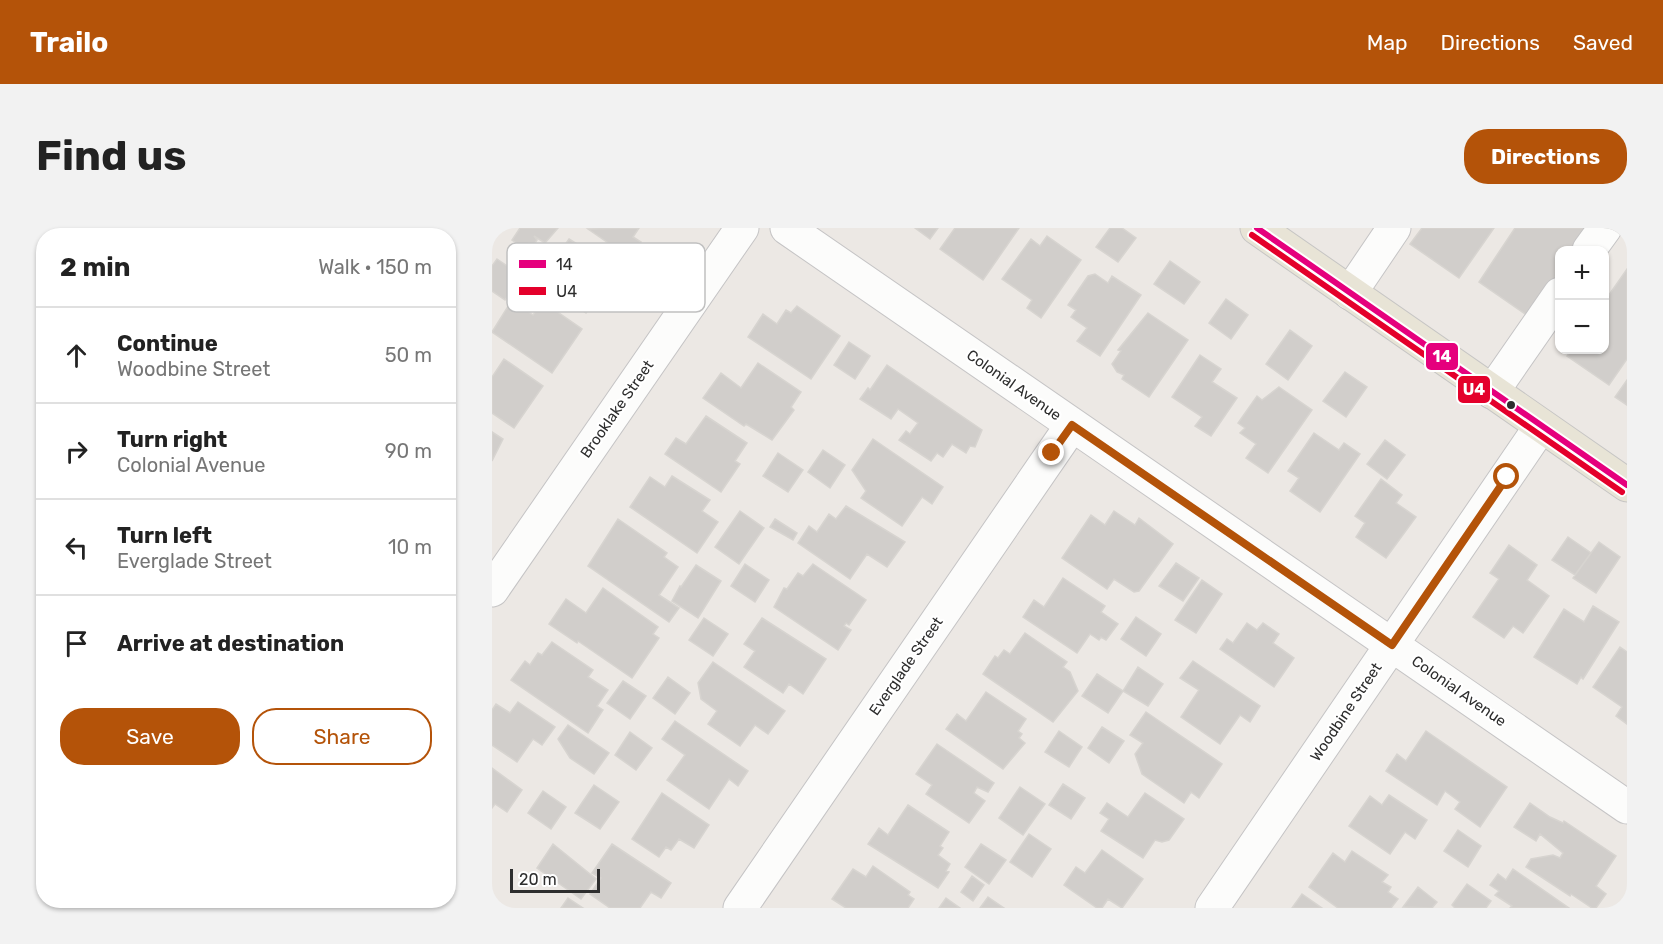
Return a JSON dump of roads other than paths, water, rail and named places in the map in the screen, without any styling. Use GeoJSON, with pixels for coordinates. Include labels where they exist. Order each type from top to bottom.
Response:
{"type":"FeatureCollection","features":[{"type":"Feature","properties":{"kind":"main road"},"geometry":{"type":"LineString","coordinates":[[1257,228],[1627,485]]}},
{"type":"Feature","properties":{"kind":"street","name":"Brooklake Street"},"geometry":{"type":"LineString","coordinates":[[705,282],[742,228]]}},
{"type":"Feature","properties":{"kind":"street","name":"Colonial Avenue"},"geometry":{"type":"LineString","coordinates":[[787,228],[1627,807]]}},
{"type":"Feature","properties":{"kind":"street"},"geometry":{"type":"LineString","coordinates":[[1350,293],[1394,228]]}},
{"type":"Feature","properties":{"kind":"street"},"geometry":{"type":"LineString","coordinates":[[1592,246],[1605,228]]}},
{"type":"Feature","properties":{"kind":"street"},"geometry":{"type":"LineString","coordinates":[[1492,392],[1556,300]]}},
{"type":"Feature","properties":{"kind":"street","name":"Brooklake Street"},"geometry":{"type":"LineString","coordinates":[[492,591],[684,312]]}},
{"type":"Feature","properties":{"kind":"street","name":"Everglade Street"},"geometry":{"type":"LineString","coordinates":[[740,908],[1072,425]]}},
{"type":"Feature","properties":{"kind":"street","name":"Woodbine Street"},"geometry":{"type":"LineString","coordinates":[[1212,908],[1541,426]]}}]}
